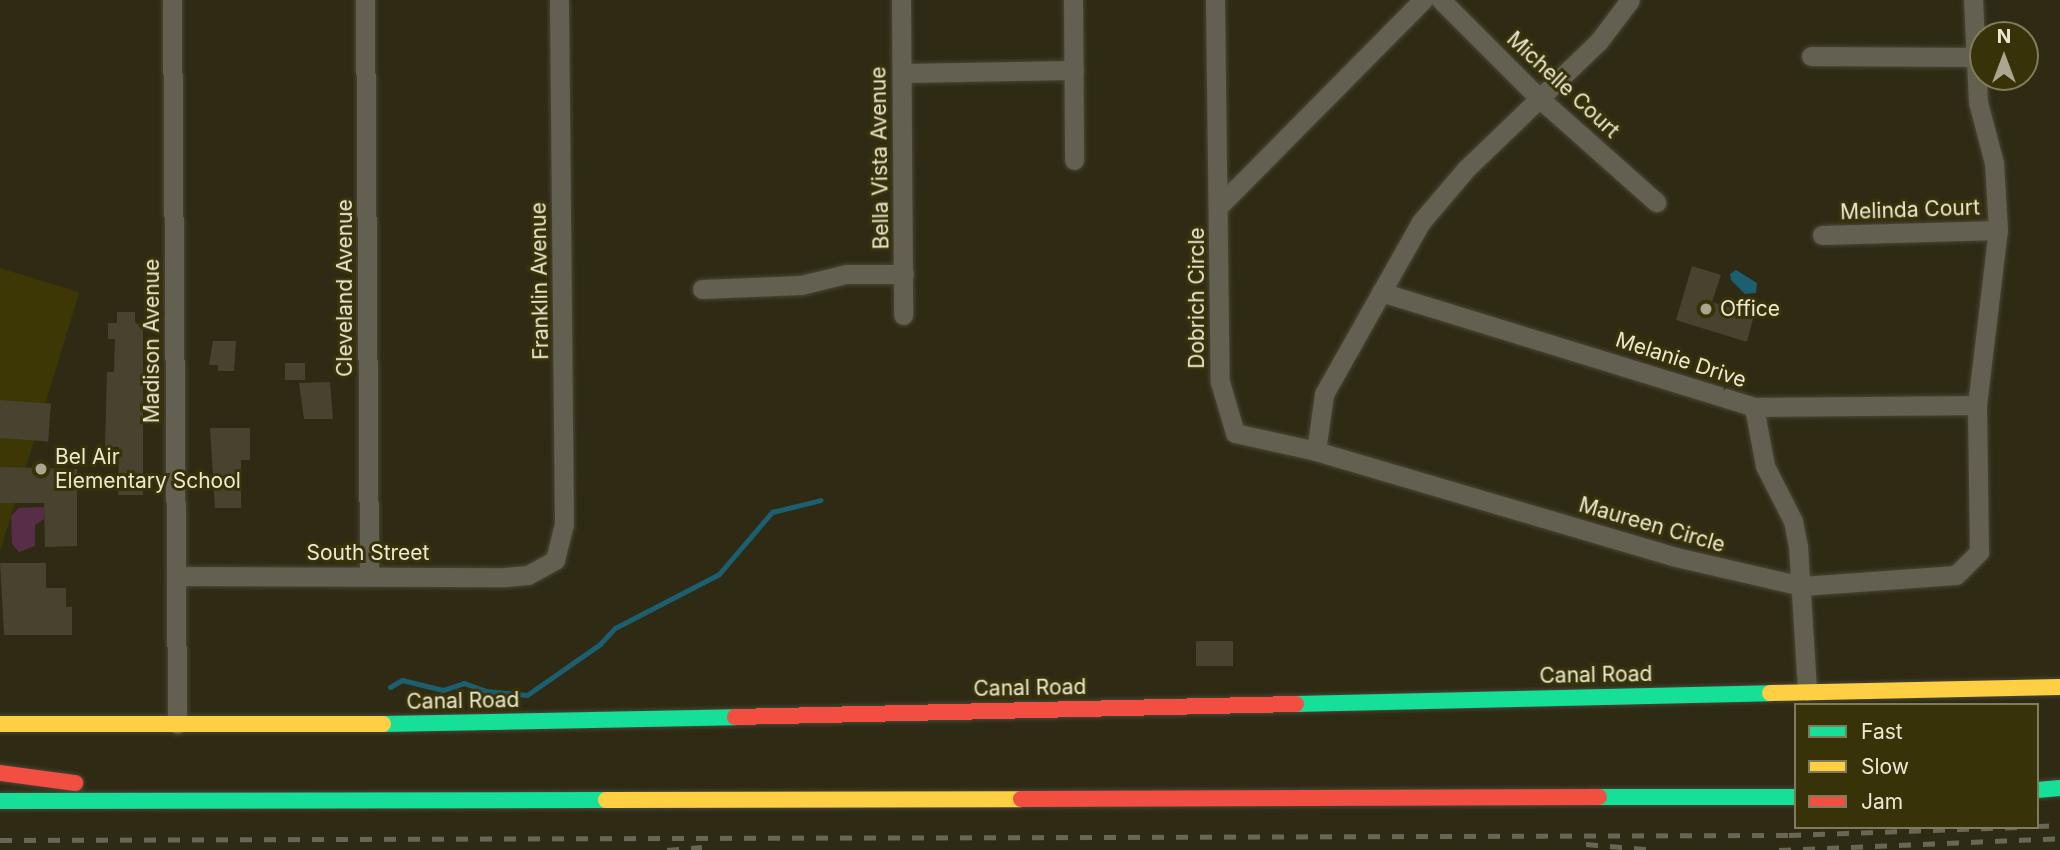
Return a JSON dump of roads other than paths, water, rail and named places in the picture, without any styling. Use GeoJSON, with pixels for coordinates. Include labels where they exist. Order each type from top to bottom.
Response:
{"type":"FeatureCollection","features":[{"type":"Feature","properties":{"kind":"main road","name":"Canal Road"},"geometry":{"type":"LineString","coordinates":[[0,723],[414,723],[2060,687]]}},
{"type":"Feature","properties":{"kind":"main road"},"geometry":{"type":"LineString","coordinates":[[0,773],[169,801]]}},
{"type":"Feature","properties":{"kind":"main road"},"geometry":{"type":"LineString","coordinates":[[2039,790],[2060,788]]}},
{"type":"Feature","properties":{"kind":"main road"},"geometry":{"type":"LineString","coordinates":[[0,801],[1794,797]]}},
{"type":"Feature","properties":{"kind":"street","name":"Madison Avenue"},"geometry":{"type":"LineString","coordinates":[[172,0],[177,723]]}},
{"type":"Feature","properties":{"kind":"street","name":"Cleveland Avenue"},"geometry":{"type":"LineString","coordinates":[[365,0],[369,575]]}},
{"type":"Feature","properties":{"kind":"street","name":"Franklin Avenue"},"geometry":{"type":"LineString","coordinates":[[555,560],[564,525],[559,0]]}},
{"type":"Feature","properties":{"kind":"street","name":"Bella Vista Avenue"},"geometry":{"type":"LineString","coordinates":[[901,0],[903,315]]}},
{"type":"Feature","properties":{"kind":"street"},"geometry":{"type":"LineString","coordinates":[[1073,0],[1074,160]]}},
{"type":"Feature","properties":{"kind":"street","name":"Dobrich Circle"},"geometry":{"type":"LineString","coordinates":[[1215,0],[1220,205],[1220,382],[1235,433],[1316,451]]}},
{"type":"Feature","properties":{"kind":"street","name":"Dobrich Circle"},"geometry":{"type":"LineString","coordinates":[[1220,205],[1423,0]]}},
{"type":"Feature","properties":{"kind":"street","name":"Michelle Court"},"geometry":{"type":"LineString","coordinates":[[1441,0],[1539,98],[1656,201]]}},
{"type":"Feature","properties":{"kind":"street"},"geometry":{"type":"LineString","coordinates":[[1316,451],[1324,394],[1421,222],[1466,169],[1599,41],[1630,0]]}},
{"type":"Feature","properties":{"kind":"street","name":"Maureen Circle"},"geometry":{"type":"LineString","coordinates":[[1973,0],[1974,21]]}},
{"type":"Feature","properties":{"kind":"street"},"geometry":{"type":"LineString","coordinates":[[1811,56],[1969,58]]}},
{"type":"Feature","properties":{"kind":"street"},"geometry":{"type":"LineString","coordinates":[[902,73],[1073,71]]}},
{"type":"Feature","properties":{"kind":"street","name":"Maureen Circle"},"geometry":{"type":"LineString","coordinates":[[1316,451],[1676,556],[1802,586],[1956,575],[1979,552],[1978,405],[1998,230],[1994,163],[1977,91]]}},
{"type":"Feature","properties":{"kind":"street","name":"Melinda Court"},"geometry":{"type":"LineString","coordinates":[[1822,235],[1998,230]]}},
{"type":"Feature","properties":{"kind":"street"},"geometry":{"type":"LineString","coordinates":[[702,289],[801,285],[846,274],[904,274]]}},
{"type":"Feature","properties":{"kind":"street","name":"Melanie Drive"},"geometry":{"type":"LineString","coordinates":[[1381,292],[1754,407],[1978,405]]}},
{"type":"Feature","properties":{"kind":"street"},"geometry":{"type":"LineString","coordinates":[[1754,407],[1765,466],[1793,520],[1802,586],[1807,691]]}},
{"type":"Feature","properties":{"kind":"street","name":"South Street"},"geometry":{"type":"LineString","coordinates":[[176,576],[369,575],[505,578],[528,575],[555,560]]}},
{"type":"Feature","properties":{"kind":"water"},"geometry":{"type":"Polygon","coordinates":[[[1736,270],[1757,283],[1756,293],[1745,294],[1731,280],[1730,274],[1736,270]]]}},
{"type":"Feature","properties":{"kind":"waterway"},"geometry":{"type":"LineString","coordinates":[[390,687],[402,680],[443,690],[464,683],[486,691],[527,695],[600,644],[615,628],[719,574],[772,512],[821,500]]}},
{"type":"Feature","properties":{"kind":"railway"},"geometry":{"type":"LineString","coordinates":[[2039,826],[2060,825]]}},
{"type":"Feature","properties":{"kind":"railway"},"geometry":{"type":"LineString","coordinates":[[0,840],[1789,835],[1962,829]]}},
{"type":"Feature","properties":{"kind":"railway"},"geometry":{"type":"LineString","coordinates":[[1779,850],[2060,838]]}},
{"type":"Feature","properties":{"kind":"railway"},"geometry":{"type":"LineString","coordinates":[[1586,844],[1656,850]]}},
{"type":"Feature","properties":{"kind":"railway"},"geometry":{"type":"LineString","coordinates":[[667,850],[702,847]]}},
{"type":"Feature","properties":{"kind":"place","name":"Office"},"geometry":{"type":"Point","coordinates":[1706,309]}},
{"type":"Feature","properties":{"kind":"place","name":"Bel Air Elementary School"},"geometry":{"type":"Point","coordinates":[41,469]}}]}
